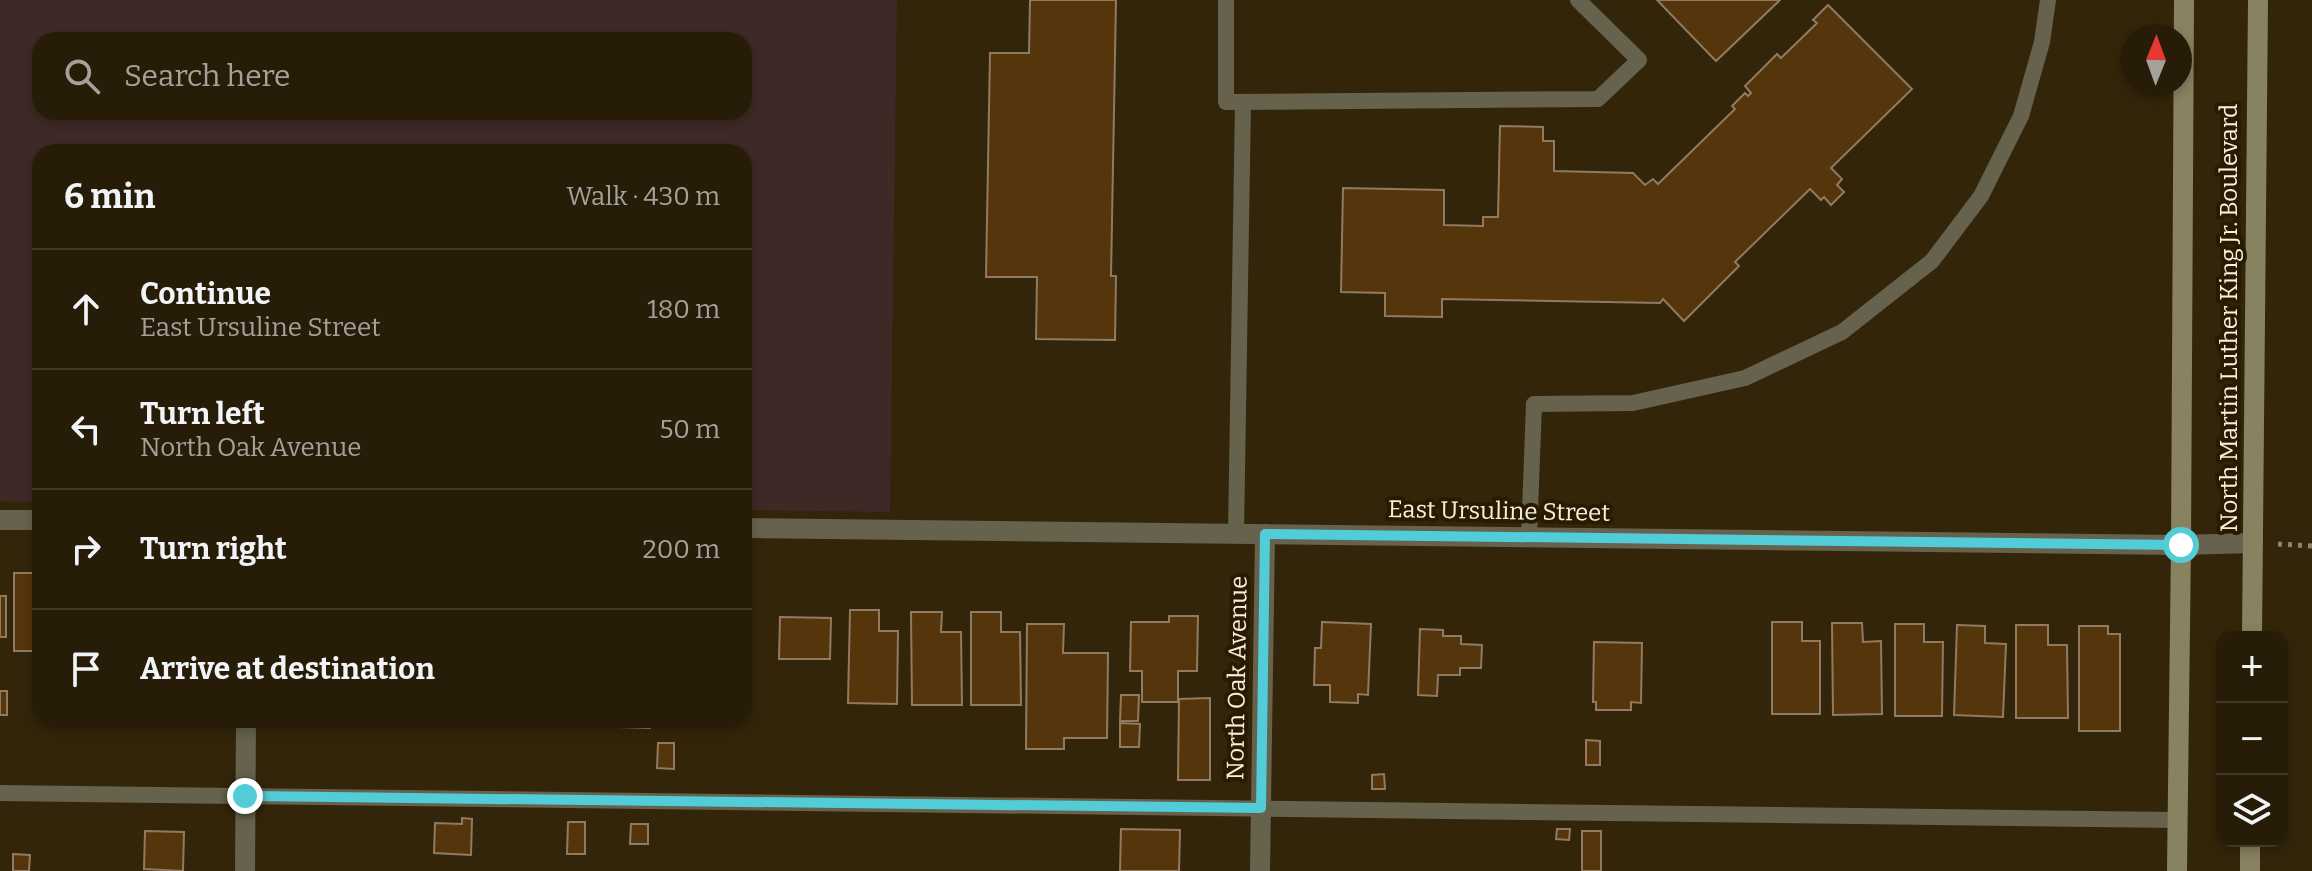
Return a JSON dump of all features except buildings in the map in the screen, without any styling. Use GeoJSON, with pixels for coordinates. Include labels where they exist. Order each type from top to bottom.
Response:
{"type":"FeatureCollection","features":[{"type":"Feature","properties":{"kind":"main road","name":"North Martin Luther King Jr. Boulevard"},"geometry":{"type":"LineString","coordinates":[[2177,871],[2184,0]]}},
{"type":"Feature","properties":{"kind":"main road","name":"North Martin Luther King Jr. Boulevard"},"geometry":{"type":"LineString","coordinates":[[2252,631],[2258,0]]}},
{"type":"Feature","properties":{"kind":"main road"},"geometry":{"type":"LineString","coordinates":[[2250,847],[2250,871]]}},
{"type":"Feature","properties":{"kind":"street"},"geometry":{"type":"LineString","coordinates":[[0,520],[32,520]]}},
{"type":"Feature","properties":{"kind":"street","name":"East Ursuline Street"},"geometry":{"type":"LineString","coordinates":[[752,528],[2181,545],[2253,543]]}},
{"type":"Feature","properties":{"kind":"street","name":"North Oak Avenue"},"geometry":{"type":"LineString","coordinates":[[1260,871],[1265,534]]}},
{"type":"Feature","properties":{"kind":"street"},"geometry":{"type":"LineString","coordinates":[[245,871],[246,728]]}},
{"type":"Feature","properties":{"kind":"lane"},"geometry":{"type":"LineString","coordinates":[[1226,0],[1226,102],[1598,99],[1639,60],[1578,0]]}},
{"type":"Feature","properties":{"kind":"lane"},"geometry":{"type":"LineString","coordinates":[[1529,537],[1534,404],[1633,403],[1745,378],[1842,332],[1932,261],[1981,196],[2021,116],[2042,42],[2048,0]]}},
{"type":"Feature","properties":{"kind":"lane"},"geometry":{"type":"LineString","coordinates":[[1236,534],[1243,102]]}},
{"type":"Feature","properties":{"kind":"lane"},"geometry":{"type":"LineString","coordinates":[[0,793],[2177,820]]}},
{"type":"Feature","properties":{"kind":"shaded area"},"geometry":{"type":"Polygon","coordinates":[[[0,0],[897,0],[890,512],[752,510],[752,144],[32,144],[32,502],[0,501],[0,0]]]}},
{"type":"Feature","properties":{"kind":"route"},"geometry":{"type":"LineString","coordinates":[[245,796],[1261,808],[1265,534],[2181,545]]}}]}
